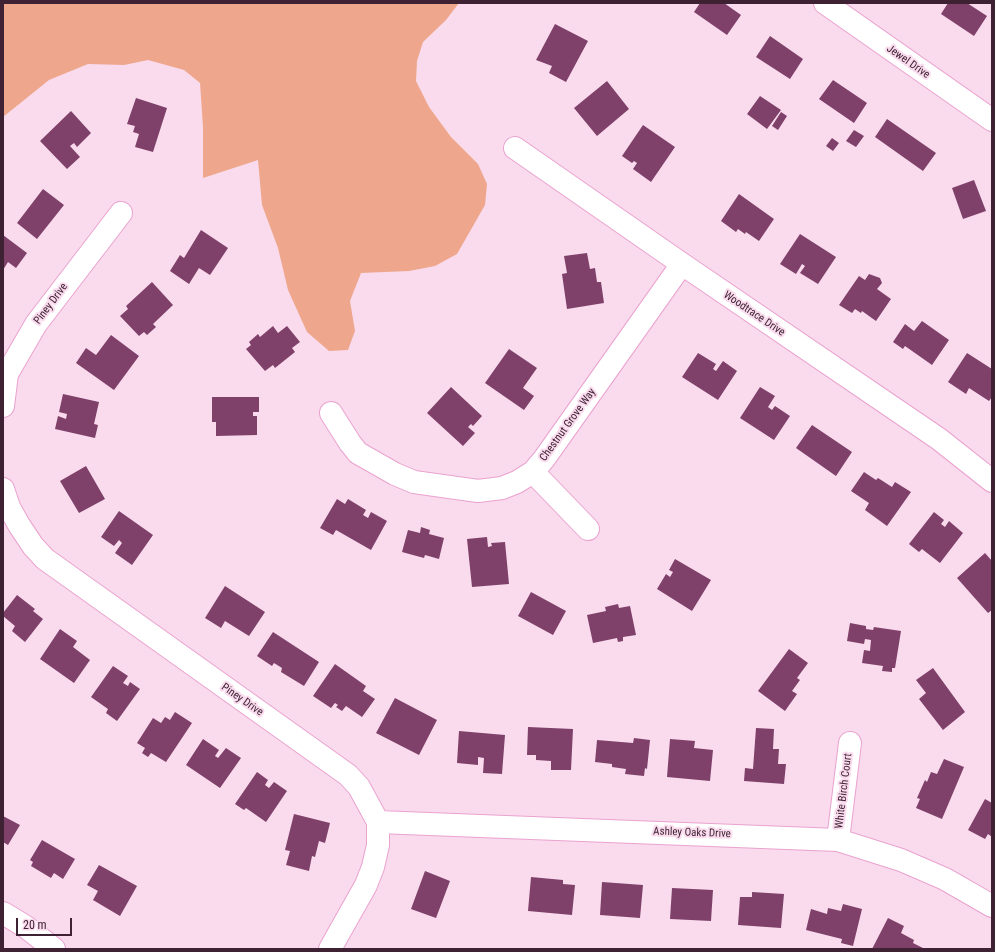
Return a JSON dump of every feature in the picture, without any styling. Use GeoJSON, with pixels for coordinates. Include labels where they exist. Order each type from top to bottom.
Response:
{"type":"FeatureCollection","features":[{"type":"Feature","properties":{"kind":"street","name":"Jewel Drive"},"geometry":{"type":"LineString","coordinates":[[825,3],[992,120]]}},
{"type":"Feature","properties":{"kind":"street","name":"Woodtrace Drive"},"geometry":{"type":"LineString","coordinates":[[515,148],[938,439],[992,481]]}},
{"type":"Feature","properties":{"kind":"street","name":"Piney Drive"},"geometry":{"type":"LineString","coordinates":[[3,406],[7,374],[36,324],[121,213]]}},
{"type":"Feature","properties":{"kind":"street","name":"Chestnut Grove Way"},"geometry":{"type":"LineString","coordinates":[[332,413],[350,443],[358,452],[395,474],[414,482],[478,491],[512,484],[533,472],[544,460],[682,264]]}},
{"type":"Feature","properties":{"kind":"street"},"geometry":{"type":"LineString","coordinates":[[533,472],[588,529]]}},
{"type":"Feature","properties":{"kind":"street","name":"Piney Drive"},"geometry":{"type":"LineString","coordinates":[[3,489],[9,507],[19,524],[33,546],[45,559],[348,775],[359,787],[378,822],[378,845],[369,876],[330,949]]}},
{"type":"Feature","properties":{"kind":"street","name":"White Birch Court"},"geometry":{"type":"LineString","coordinates":[[838,840],[850,743]]}},
{"type":"Feature","properties":{"kind":"street","name":"Ashley Oaks Drive"},"geometry":{"type":"LineString","coordinates":[[378,822],[838,840],[901,860],[945,879],[992,906]]}},
{"type":"Feature","properties":{"kind":"street"},"geometry":{"type":"LineString","coordinates":[[3,913],[26,927],[54,949]]}},
{"type":"Feature","properties":{"kind":"shaded area"},"geometry":{"type":"Polygon","coordinates":[[[3,3],[459,3],[446,20],[423,42],[417,61],[416,81],[429,107],[451,137],[478,164],[487,184],[485,205],[457,254],[435,266],[409,271],[361,273],[350,301],[355,331],[348,350],[329,351],[307,332],[288,290],[278,248],[262,205],[258,160],[203,178],[203,127],[200,83],[184,70],[148,60],[124,65],[88,64],[49,80],[3,117],[3,3]]]}},
{"type":"Feature","properties":{"kind":"building"},"geometry":{"type":"Polygon","coordinates":[[[700,3],[724,3],[741,15],[727,35],[694,12],[700,3]]]}},
{"type":"Feature","properties":{"kind":"building"},"geometry":{"type":"Polygon","coordinates":[[[948,3],[967,3],[987,16],[974,36],[941,14],[948,3]]]}},
{"type":"Feature","properties":{"kind":"building"},"geometry":{"type":"Polygon","coordinates":[[[555,24],[588,41],[566,82],[549,73],[552,66],[536,60],[555,24]]]}},
{"type":"Feature","properties":{"kind":"building"},"geometry":{"type":"Polygon","coordinates":[[[770,36],[803,59],[790,79],[756,57],[770,36]]]}},
{"type":"Feature","properties":{"kind":"building"},"geometry":{"type":"Polygon","coordinates":[[[833,80],[867,103],[854,123],[819,99],[833,80]]]}},
{"type":"Feature","properties":{"kind":"building"},"geometry":{"type":"Polygon","coordinates":[[[607,81],[629,109],[597,136],[574,108],[607,81]]]}},
{"type":"Feature","properties":{"kind":"building"},"geometry":{"type":"Polygon","coordinates":[[[760,96],[781,110],[767,129],[747,114],[760,96]]]}},
{"type":"Feature","properties":{"kind":"building"},"geometry":{"type":"Polygon","coordinates":[[[136,98],[167,108],[153,152],[135,147],[139,134],[133,132],[135,126],[127,124],[136,98]]]}},
{"type":"Feature","properties":{"kind":"building"},"geometry":{"type":"Polygon","coordinates":[[[71,111],[91,133],[77,147],[74,143],[70,146],[80,157],[67,169],[40,141],[71,111]]]}},
{"type":"Feature","properties":{"kind":"building"},"geometry":{"type":"Polygon","coordinates":[[[781,112],[787,116],[778,130],[772,126],[781,112]]]}},
{"type":"Feature","properties":{"kind":"building"},"geometry":{"type":"Polygon","coordinates":[[[887,119],[936,153],[923,171],[875,137],[887,119]]]}},
{"type":"Feature","properties":{"kind":"building"},"geometry":{"type":"Polygon","coordinates":[[[643,125],[675,147],[651,182],[633,169],[637,163],[634,161],[632,163],[622,156],[643,125]]]}},
{"type":"Feature","properties":{"kind":"building"},"geometry":{"type":"Polygon","coordinates":[[[854,130],[864,136],[856,147],[846,141],[854,130]]]}},
{"type":"Feature","properties":{"kind":"building"},"geometry":{"type":"Polygon","coordinates":[[[832,138],[839,143],[833,151],[826,146],[832,138]]]}},
{"type":"Feature","properties":{"kind":"building"},"geometry":{"type":"Polygon","coordinates":[[[974,180],[986,211],[963,219],[952,188],[974,180]]]}},
{"type":"Feature","properties":{"kind":"building"},"geometry":{"type":"Polygon","coordinates":[[[43,189],[64,205],[37,239],[17,223],[43,189]]]}},
{"type":"Feature","properties":{"kind":"building"},"geometry":{"type":"Polygon","coordinates":[[[739,194],[774,219],[759,241],[746,232],[745,234],[738,229],[736,232],[721,221],[739,194]]]}},
{"type":"Feature","properties":{"kind":"building"},"geometry":{"type":"Polygon","coordinates":[[[201,230],[228,248],[210,275],[199,268],[189,284],[170,271],[180,255],[184,258],[201,230]]]}},
{"type":"Feature","properties":{"kind":"building"},"geometry":{"type":"Polygon","coordinates":[[[800,234],[836,257],[818,284],[800,273],[805,266],[802,264],[796,274],[780,264],[800,234]]]}},
{"type":"Feature","properties":{"kind":"building"},"geometry":{"type":"Polygon","coordinates":[[[3,235],[27,253],[16,268],[8,262],[3,270],[3,235]]]}},
{"type":"Feature","properties":{"kind":"building"},"geometry":{"type":"Polygon","coordinates":[[[587,253],[590,269],[595,268],[597,282],[601,282],[604,303],[567,309],[562,274],[567,273],[564,256],[587,253]]]}},
{"type":"Feature","properties":{"kind":"building"},"geometry":{"type":"Polygon","coordinates":[[[869,274],[880,278],[882,283],[877,289],[891,299],[876,321],[862,311],[861,313],[855,309],[852,313],[839,305],[859,276],[865,280],[869,274]]]}},
{"type":"Feature","properties":{"kind":"building"},"geometry":{"type":"Polygon","coordinates":[[[152,282],[173,305],[153,324],[156,327],[147,335],[144,332],[139,336],[120,316],[128,309],[126,306],[152,282]]]}},
{"type":"Feature","properties":{"kind":"building"},"geometry":{"type":"Polygon","coordinates":[[[922,321],[949,340],[932,365],[905,346],[903,349],[893,342],[905,324],[914,331],[922,321]]]}},
{"type":"Feature","properties":{"kind":"building"},"geometry":{"type":"Polygon","coordinates":[[[273,326],[278,333],[287,326],[300,342],[292,348],[295,352],[275,368],[273,365],[265,371],[246,349],[251,345],[249,342],[258,334],[260,337],[273,326]]]}},
{"type":"Feature","properties":{"kind":"building"},"geometry":{"type":"Polygon","coordinates":[[[111,335],[139,356],[114,390],[76,363],[86,348],[96,355],[111,335]]]}},
{"type":"Feature","properties":{"kind":"building"},"geometry":{"type":"Polygon","coordinates":[[[509,349],[537,368],[523,388],[534,396],[524,410],[485,383],[509,349]]]}},
{"type":"Feature","properties":{"kind":"building"},"geometry":{"type":"Polygon","coordinates":[[[698,353],[716,364],[713,369],[716,371],[723,361],[737,371],[718,400],[682,377],[698,353]]]}},
{"type":"Feature","properties":{"kind":"building"},"geometry":{"type":"Polygon","coordinates":[[[967,353],[992,369],[992,397],[989,401],[969,388],[966,394],[948,382],[967,353]]]}},
{"type":"Feature","properties":{"kind":"building"},"geometry":{"type":"Polygon","coordinates":[[[451,387],[482,416],[473,426],[471,424],[468,427],[475,433],[463,446],[427,413],[451,387]]]}},
{"type":"Feature","properties":{"kind":"building"},"geometry":{"type":"Polygon","coordinates":[[[760,387],[775,396],[768,407],[772,410],[775,406],[790,416],[774,440],[740,418],[760,387]]]}},
{"type":"Feature","properties":{"kind":"building"},"geometry":{"type":"Polygon","coordinates":[[[63,394],[99,402],[94,424],[98,425],[95,438],[55,429],[58,416],[66,419],[67,414],[59,412],[63,394]]]}},
{"type":"Feature","properties":{"kind":"building"},"geometry":{"type":"Polygon","coordinates":[[[212,397],[259,397],[259,412],[253,412],[253,416],[257,416],[257,435],[216,436],[216,422],[212,422],[212,397]]]}},
{"type":"Feature","properties":{"kind":"building"},"geometry":{"type":"Polygon","coordinates":[[[812,425],[852,452],[836,476],[796,448],[812,425]]]}},
{"type":"Feature","properties":{"kind":"building"},"geometry":{"type":"Polygon","coordinates":[[[86,466],[105,499],[79,513],[60,481],[86,466]]]}},
{"type":"Feature","properties":{"kind":"building"},"geometry":{"type":"Polygon","coordinates":[[[864,472],[876,480],[878,478],[892,487],[895,482],[911,492],[887,526],[865,510],[869,503],[851,491],[864,472]]]}},
{"type":"Feature","properties":{"kind":"building"},"geometry":{"type":"Polygon","coordinates":[[[337,499],[345,504],[348,499],[366,510],[363,515],[368,518],[371,512],[387,521],[371,550],[336,530],[333,535],[320,528],[337,499]]]}},
{"type":"Feature","properties":{"kind":"building"},"geometry":{"type":"Polygon","coordinates":[[[119,511],[153,535],[132,565],[115,553],[122,543],[119,540],[114,546],[101,537],[119,511]]]}},
{"type":"Feature","properties":{"kind":"building"},"geometry":{"type":"Polygon","coordinates":[[[934,512],[944,520],[941,524],[945,527],[949,521],[963,533],[940,563],[922,549],[919,552],[909,544],[934,512]]]}},
{"type":"Feature","properties":{"kind":"building"},"geometry":{"type":"Polygon","coordinates":[[[421,527],[430,530],[429,534],[444,538],[439,559],[425,555],[424,558],[402,552],[408,530],[420,533],[421,527]]]}},
{"type":"Feature","properties":{"kind":"building"},"geometry":{"type":"Polygon","coordinates":[[[487,537],[488,547],[492,546],[491,543],[505,542],[509,584],[472,587],[467,539],[487,537]]]}},
{"type":"Feature","properties":{"kind":"building"},"geometry":{"type":"Polygon","coordinates":[[[985,553],[992,561],[992,610],[988,613],[957,578],[985,553]]]}},
{"type":"Feature","properties":{"kind":"building"},"geometry":{"type":"Polygon","coordinates":[[[675,559],[711,580],[692,611],[657,589],[666,574],[670,577],[673,572],[669,570],[675,559]]]}},
{"type":"Feature","properties":{"kind":"building"},"geometry":{"type":"Polygon","coordinates":[[[225,586],[265,612],[249,636],[225,621],[221,628],[205,618],[225,586]]]}},
{"type":"Feature","properties":{"kind":"building"},"geometry":{"type":"Polygon","coordinates":[[[531,592],[566,611],[553,635],[518,616],[531,592]]]}},
{"type":"Feature","properties":{"kind":"building"},"geometry":{"type":"Polygon","coordinates":[[[17,595],[35,609],[33,611],[43,619],[25,642],[12,631],[15,626],[3,616],[3,613],[17,595]]]}},
{"type":"Feature","properties":{"kind":"building"},"geometry":{"type":"Polygon","coordinates":[[[618,604],[619,608],[630,606],[636,635],[623,637],[623,641],[618,642],[617,638],[593,643],[587,615],[606,611],[605,607],[618,604]]]}},
{"type":"Feature","properties":{"kind":"building"},"geometry":{"type":"Polygon","coordinates":[[[850,623],[866,626],[866,629],[873,630],[874,627],[901,631],[895,668],[892,668],[892,672],[882,671],[883,666],[862,663],[864,650],[870,651],[871,640],[865,639],[864,644],[847,641],[850,623]]]}},
{"type":"Feature","properties":{"kind":"building"},"geometry":{"type":"Polygon","coordinates":[[[60,629],[77,641],[73,647],[90,660],[74,683],[40,659],[60,629]]]}},
{"type":"Feature","properties":{"kind":"building"},"geometry":{"type":"Polygon","coordinates":[[[273,632],[319,662],[304,686],[281,672],[282,668],[274,663],[272,666],[257,656],[273,632]]]}},
{"type":"Feature","properties":{"kind":"building"},"geometry":{"type":"Polygon","coordinates":[[[789,649],[808,663],[797,678],[800,680],[792,691],[797,694],[785,711],[758,691],[789,649]]]}},
{"type":"Feature","properties":{"kind":"building"},"geometry":{"type":"Polygon","coordinates":[[[335,664],[366,686],[363,691],[375,699],[362,717],[346,706],[342,711],[336,707],[338,705],[335,703],[331,708],[313,696],[335,664]]]}},
{"type":"Feature","properties":{"kind":"building"},"geometry":{"type":"Polygon","coordinates":[[[113,666],[128,676],[123,683],[128,686],[130,682],[140,689],[117,721],[106,713],[108,709],[91,697],[113,666]]]}},
{"type":"Feature","properties":{"kind":"building"},"geometry":{"type":"Polygon","coordinates":[[[933,668],[965,712],[943,730],[919,699],[926,693],[916,680],[933,668]]]}},
{"type":"Feature","properties":{"kind":"building"},"geometry":{"type":"Polygon","coordinates":[[[395,698],[437,720],[419,755],[376,733],[395,698]]]}},
{"type":"Feature","properties":{"kind":"building"},"geometry":{"type":"Polygon","coordinates":[[[175,712],[192,723],[166,762],[151,753],[148,757],[142,753],[145,748],[137,743],[153,718],[161,723],[165,717],[170,720],[175,712]]]}},
{"type":"Feature","properties":{"kind":"building"},"geometry":{"type":"Polygon","coordinates":[[[528,727],[573,729],[571,770],[551,770],[551,761],[536,760],[536,755],[527,755],[528,727]]]}},
{"type":"Feature","properties":{"kind":"building"},"geometry":{"type":"Polygon","coordinates":[[[756,728],[774,729],[773,749],[779,749],[778,764],[786,764],[784,784],[744,781],[745,768],[753,769],[756,728]]]}},
{"type":"Feature","properties":{"kind":"building"},"geometry":{"type":"Polygon","coordinates":[[[459,731],[505,735],[502,774],[483,773],[484,758],[478,757],[478,765],[457,763],[459,731]]]}},
{"type":"Feature","properties":{"kind":"building"},"geometry":{"type":"Polygon","coordinates":[[[634,738],[650,740],[647,769],[645,768],[644,776],[625,774],[626,769],[612,767],[612,764],[595,762],[597,740],[633,743],[634,738]]]}},
{"type":"Feature","properties":{"kind":"building"},"geometry":{"type":"Polygon","coordinates":[[[203,739],[219,750],[215,756],[218,758],[226,748],[241,758],[220,788],[186,765],[203,739]]]}},
{"type":"Feature","properties":{"kind":"building"},"geometry":{"type":"Polygon","coordinates":[[[670,739],[695,741],[694,748],[713,750],[710,781],[667,777],[670,739]]]}},
{"type":"Feature","properties":{"kind":"building"},"geometry":{"type":"Polygon","coordinates":[[[944,759],[964,767],[942,819],[916,808],[920,799],[917,798],[925,780],[927,782],[931,772],[937,774],[944,759]]]}},
{"type":"Feature","properties":{"kind":"building"},"geometry":{"type":"Polygon","coordinates":[[[257,772],[268,780],[265,785],[269,788],[274,782],[287,791],[266,822],[246,808],[244,810],[235,804],[257,772]]]}},
{"type":"Feature","properties":{"kind":"building"},"geometry":{"type":"Polygon","coordinates":[[[985,799],[992,803],[992,837],[988,834],[985,839],[968,830],[985,799]]]}},
{"type":"Feature","properties":{"kind":"building"},"geometry":{"type":"Polygon","coordinates":[[[294,814],[330,823],[325,843],[319,841],[315,857],[312,856],[309,871],[286,865],[290,851],[285,850],[294,814]]]}},
{"type":"Feature","properties":{"kind":"building"},"geometry":{"type":"Polygon","coordinates":[[[3,816],[20,825],[8,845],[3,842],[3,816]]]}},
{"type":"Feature","properties":{"kind":"building"},"geometry":{"type":"Polygon","coordinates":[[[42,840],[75,859],[63,879],[54,873],[51,878],[31,866],[33,862],[30,860],[42,840]]]}},
{"type":"Feature","properties":{"kind":"building"},"geometry":{"type":"Polygon","coordinates":[[[99,865],[137,886],[120,916],[93,900],[98,891],[87,885],[99,865]]]}},
{"type":"Feature","properties":{"kind":"building"},"geometry":{"type":"Polygon","coordinates":[[[425,871],[450,881],[436,918],[411,909],[425,871]]]}},
{"type":"Feature","properties":{"kind":"building"},"geometry":{"type":"Polygon","coordinates":[[[531,877],[563,880],[563,884],[575,885],[572,915],[528,911],[531,877]]]}},
{"type":"Feature","properties":{"kind":"building"},"geometry":{"type":"Polygon","coordinates":[[[602,882],[643,885],[640,918],[600,915],[602,882]]]}},
{"type":"Feature","properties":{"kind":"building"},"geometry":{"type":"Polygon","coordinates":[[[672,888],[713,890],[711,921],[670,919],[672,888]]]}},
{"type":"Feature","properties":{"kind":"building"},"geometry":{"type":"Polygon","coordinates":[[[752,892],[784,894],[781,928],[738,925],[740,897],[752,897],[752,892]]]}},
{"type":"Feature","properties":{"kind":"building"},"geometry":{"type":"Polygon","coordinates":[[[843,904],[862,909],[853,946],[841,943],[842,939],[806,930],[811,909],[827,914],[828,908],[841,911],[843,904]]]}},
{"type":"Feature","properties":{"kind":"building"},"geometry":{"type":"Polygon","coordinates":[[[888,918],[904,926],[901,933],[914,940],[913,943],[923,948],[872,949],[888,918]]]}}]}
